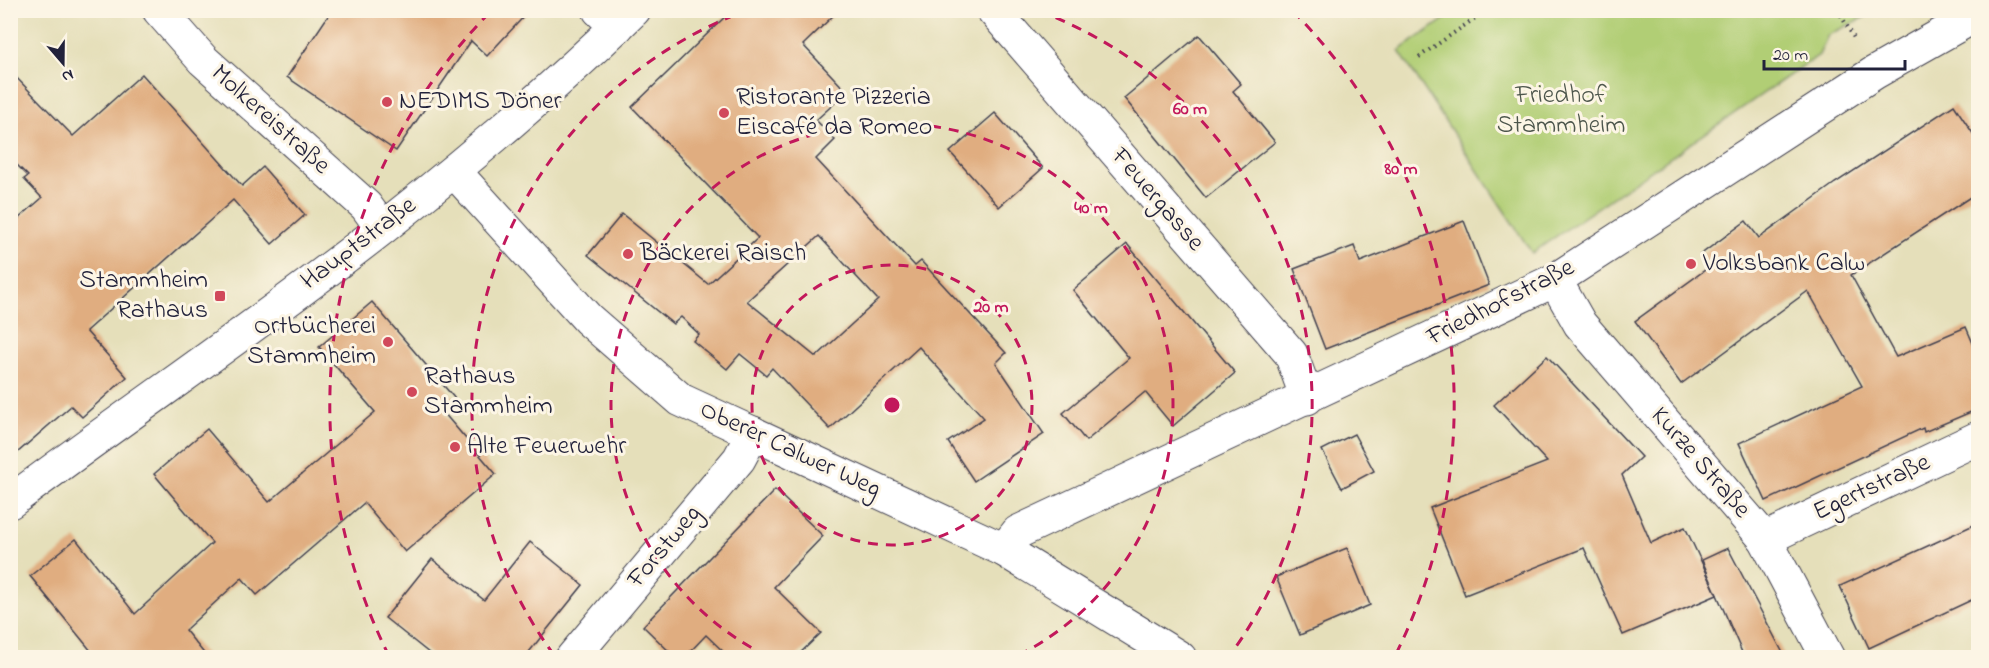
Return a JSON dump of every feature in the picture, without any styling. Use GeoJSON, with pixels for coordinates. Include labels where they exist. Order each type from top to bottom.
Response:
{"type":"FeatureCollection","features":[{"type":"Feature","properties":{"kind":"street","name":"Molkereistraße"},"geometry":{"type":"LineString","coordinates":[[159,10],[202,60],[366,206],[382,228]]}},
{"type":"Feature","properties":{"kind":"street","name":"Feuergasse"},"geometry":{"type":"LineString","coordinates":[[993,10],[1291,354],[1307,398]]}},
{"type":"Feature","properties":{"kind":"street","name":"Friedhofstraße"},"geometry":{"type":"LineString","coordinates":[[1004,550],[1018,532],[1555,280],[1874,73],[1978,14]]}},
{"type":"Feature","properties":{"kind":"street","name":"Hauptstraße"},"geometry":{"type":"LineString","coordinates":[[10,502],[382,228],[454,171],[549,90],[617,16]]}},
{"type":"Feature","properties":{"kind":"street","name":"Oberer Calwer Weg"},"geometry":{"type":"LineString","coordinates":[[454,171],[588,319],[681,400],[1004,550],[1180,657]]}},
{"type":"Feature","properties":{"kind":"street","name":"Kurze Straße"},"geometry":{"type":"LineString","coordinates":[[1555,280],[1580,324],[1765,539],[1827,657]]}},
{"type":"Feature","properties":{"kind":"street","name":"Forstweg"},"geometry":{"type":"LineString","coordinates":[[572,657],[739,459],[753,433]]}},
{"type":"Feature","properties":{"kind":"street","name":"Egertstraße"},"geometry":{"type":"LineString","coordinates":[[1765,539],[1978,438]]}},
{"type":"Feature","properties":{"kind":"path"},"geometry":{"type":"LineString","coordinates":[[1419,57],[1487,10]]}},
{"type":"Feature","properties":{"kind":"path"},"geometry":{"type":"LineString","coordinates":[[1838,10],[1844,22]]}},
{"type":"Feature","properties":{"kind":"green space","name":"Friedhof Stammheim"},"geometry":{"type":"Polygon","coordinates":[[[1456,11],[1877,11],[1828,35],[1819,55],[1532,253],[1399,51],[1456,11]]]}},
{"type":"Feature","properties":{"kind":"building"},"geometry":{"type":"Polygon","coordinates":[[[332,10],[530,10],[487,56],[471,41],[396,151],[287,77],[332,10]]]}},
{"type":"Feature","properties":{"kind":"building"},"geometry":{"type":"Polygon","coordinates":[[[732,10],[839,10],[803,45],[847,92],[816,120],[835,140],[816,159],[915,266],[921,261],[1006,353],[996,363],[1044,434],[974,481],[948,442],[984,418],[919,347],[830,429],[772,368],[766,375],[740,354],[727,369],[693,341],[699,334],[681,317],[673,324],[588,255],[622,214],[708,284],[758,238],[632,107],[732,10]],[[819,236],[747,301],[816,357],[878,300],[819,236]]]}},
{"type":"Feature","properties":{"kind":"building"},"geometry":{"type":"Polygon","coordinates":[[[1199,35],[1241,84],[1233,91],[1275,142],[1206,198],[1124,98],[1199,35]]]}},
{"type":"Feature","properties":{"kind":"building"},"geometry":{"type":"Polygon","coordinates":[[[10,71],[73,136],[142,74],[242,186],[263,167],[305,215],[272,244],[233,200],[86,331],[127,377],[82,417],[71,406],[10,459],[10,226],[42,198],[24,179],[28,176],[10,158],[10,71]]]}},
{"type":"Feature","properties":{"kind":"building"},"geometry":{"type":"Polygon","coordinates":[[[1954,105],[1978,141],[1978,192],[1851,275],[1896,357],[1966,327],[1978,355],[1978,409],[1924,432],[1923,428],[1766,501],[1739,443],[1862,386],[1808,291],[1681,384],[1635,321],[1709,267],[1700,255],[1746,221],[1759,238],[1835,183],[1954,105]]]}},
{"type":"Feature","properties":{"kind":"building"},"geometry":{"type":"Polygon","coordinates":[[[995,113],[1043,168],[999,207],[950,152],[995,113]]]}},
{"type":"Feature","properties":{"kind":"building"},"geometry":{"type":"Polygon","coordinates":[[[1464,221],[1489,285],[1325,349],[1294,269],[1354,246],[1360,262],[1464,221]]]}},
{"type":"Feature","properties":{"kind":"building"},"geometry":{"type":"Polygon","coordinates":[[[1127,244],[1235,373],[1173,426],[1145,392],[1086,441],[1063,413],[1129,358],[1073,290],[1127,244]]]}},
{"type":"Feature","properties":{"kind":"building"},"geometry":{"type":"Polygon","coordinates":[[[372,302],[456,400],[443,412],[496,474],[405,552],[364,503],[257,595],[242,578],[185,630],[207,657],[96,657],[30,576],[76,539],[135,614],[212,543],[154,474],[207,429],[269,502],[375,412],[319,347],[372,302]]]}},
{"type":"Feature","properties":{"kind":"building"},"geometry":{"type":"Polygon","coordinates":[[[1547,356],[1641,457],[1622,475],[1651,543],[1685,527],[1717,595],[1623,635],[1584,548],[1465,595],[1430,508],[1547,462],[1494,405],[1547,356]]]}},
{"type":"Feature","properties":{"kind":"building"},"geometry":{"type":"Polygon","coordinates":[[[1354,434],[1374,471],[1342,488],[1322,450],[1354,434]]]}},
{"type":"Feature","properties":{"kind":"building"},"geometry":{"type":"Polygon","coordinates":[[[775,490],[823,536],[774,587],[821,633],[796,657],[729,657],[706,635],[685,657],[675,657],[643,626],[775,490]]]}},
{"type":"Feature","properties":{"kind":"building"},"geometry":{"type":"Polygon","coordinates":[[[1978,523],[1978,597],[1869,648],[1840,586],[1978,523]]]}},
{"type":"Feature","properties":{"kind":"building"},"geometry":{"type":"Polygon","coordinates":[[[530,542],[583,585],[525,657],[434,657],[385,618],[432,559],[484,600],[530,542]]]}},
{"type":"Feature","properties":{"kind":"building"},"geometry":{"type":"Polygon","coordinates":[[[1347,548],[1370,605],[1300,635],[1276,577],[1347,548]]]}},
{"type":"Feature","properties":{"kind":"building"},"geometry":{"type":"Polygon","coordinates":[[[1728,548],[1785,657],[1744,657],[1702,560],[1728,548]]]}},
{"type":"Feature","properties":{"kind":"place","name":"NEDIMS Döner"},"geometry":{"type":"Point","coordinates":[387,102]}},
{"type":"Feature","properties":{"kind":"place","name":"Ristorante Pizzeria Eiscafé da Romeo"},"geometry":{"type":"Point","coordinates":[724,113]}},
{"type":"Feature","properties":{"kind":"place","name":"Bäckerei Raisch"},"geometry":{"type":"Point","coordinates":[628,254]}},
{"type":"Feature","properties":{"kind":"place","name":"Volksbank Calw"},"geometry":{"type":"Point","coordinates":[1691,264]}},
{"type":"Feature","properties":{"kind":"place","name":"Stammheim Rathaus"},"geometry":{"type":"Point","coordinates":[220,296]}},
{"type":"Feature","properties":{"kind":"place","name":"Ortbücherei Stammheim"},"geometry":{"type":"Point","coordinates":[388,342]}},
{"type":"Feature","properties":{"kind":"place","name":"Rathaus Stammheim"},"geometry":{"type":"Point","coordinates":[412,392]}},
{"type":"Feature","properties":{"kind":"place","name":"Alte Feuerwehr"},"geometry":{"type":"Point","coordinates":[455,447]}}]}
